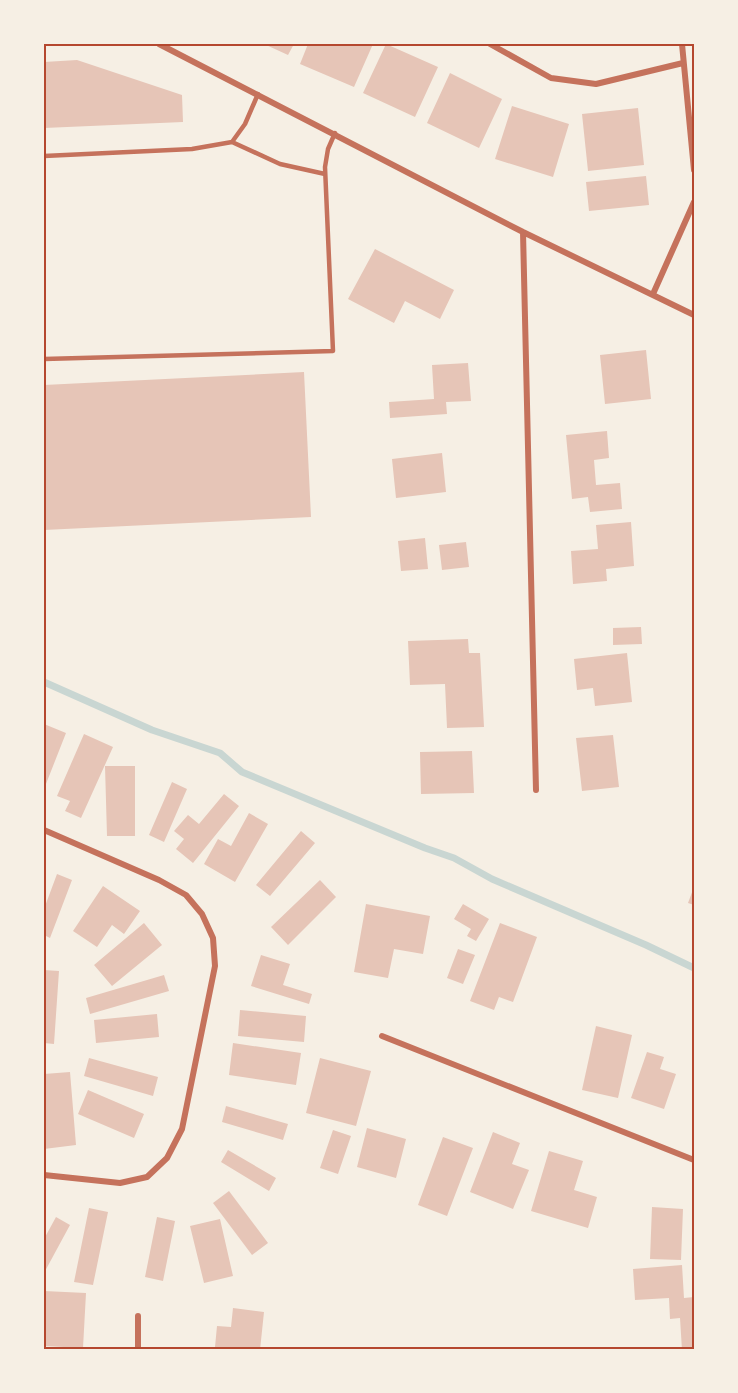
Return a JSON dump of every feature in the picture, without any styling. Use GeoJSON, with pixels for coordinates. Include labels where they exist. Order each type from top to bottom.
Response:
{"type":"FeatureCollection","features":[{"type":"Feature","properties":{"kind":"street"},"geometry":{"type":"LineString","coordinates":[[159,44],[523,232],[694,315]]}},
{"type":"Feature","properties":{"kind":"street"},"geometry":{"type":"LineString","coordinates":[[490,44],[550,78],[596,84],[683,63]]}},
{"type":"Feature","properties":{"kind":"street"},"geometry":{"type":"LineString","coordinates":[[682,44],[694,170]]}},
{"type":"Feature","properties":{"kind":"street"},"geometry":{"type":"LineString","coordinates":[[653,294],[694,202]]}},
{"type":"Feature","properties":{"kind":"street"},"geometry":{"type":"LineString","coordinates":[[523,232],[536,790]]}},
{"type":"Feature","properties":{"kind":"street"},"geometry":{"type":"LineString","coordinates":[[44,830],[159,880],[186,895],[202,914],[213,938],[215,966],[182,1129],[167,1158],[147,1177],[120,1183],[44,1175]]}},
{"type":"Feature","properties":{"kind":"street"},"geometry":{"type":"LineString","coordinates":[[382,1036],[694,1160]]}},
{"type":"Feature","properties":{"kind":"street"},"geometry":{"type":"LineString","coordinates":[[138,1316],[138,1350]]}},
{"type":"Feature","properties":{"kind":"lane"},"geometry":{"type":"LineString","coordinates":[[232,142],[245,124],[258,94]]}},
{"type":"Feature","properties":{"kind":"lane"},"geometry":{"type":"LineString","coordinates":[[44,360],[333,351],[325,174],[328,149],[335,133]]}},
{"type":"Feature","properties":{"kind":"lane"},"geometry":{"type":"LineString","coordinates":[[44,156],[192,149],[232,142],[280,164],[325,174]]}},
{"type":"Feature","properties":{"kind":"building"},"geometry":{"type":"Polygon","coordinates":[[[264,44],[294,44],[288,55],[264,44]]]}},
{"type":"Feature","properties":{"kind":"building"},"geometry":{"type":"Polygon","coordinates":[[[308,44],[373,44],[354,87],[300,64],[308,44]]]}},
{"type":"Feature","properties":{"kind":"building"},"geometry":{"type":"Polygon","coordinates":[[[386,44],[438,67],[415,117],[363,93],[386,44]]]}},
{"type":"Feature","properties":{"kind":"building"},"geometry":{"type":"Polygon","coordinates":[[[77,60],[182,95],[183,122],[44,128],[44,62],[77,60]]]}},
{"type":"Feature","properties":{"kind":"building"},"geometry":{"type":"Polygon","coordinates":[[[450,73],[502,99],[479,148],[427,123],[450,73]]]}},
{"type":"Feature","properties":{"kind":"building"},"geometry":{"type":"Polygon","coordinates":[[[512,106],[569,124],[553,177],[495,159],[512,106]]]}},
{"type":"Feature","properties":{"kind":"building"},"geometry":{"type":"Polygon","coordinates":[[[638,108],[644,165],[588,171],[582,114],[638,108]]]}},
{"type":"Feature","properties":{"kind":"building"},"geometry":{"type":"Polygon","coordinates":[[[646,176],[649,205],[589,211],[586,182],[646,176]]]}},
{"type":"Feature","properties":{"kind":"building"},"geometry":{"type":"Polygon","coordinates":[[[375,249],[454,290],[440,319],[405,301],[394,323],[348,299],[375,249]]]}},
{"type":"Feature","properties":{"kind":"building"},"geometry":{"type":"Polygon","coordinates":[[[646,350],[651,399],[605,404],[600,355],[646,350]]]}},
{"type":"Feature","properties":{"kind":"building"},"geometry":{"type":"Polygon","coordinates":[[[468,363],[471,401],[446,402],[447,414],[390,418],[389,402],[434,399],[432,365],[468,363]]]}},
{"type":"Feature","properties":{"kind":"building"},"geometry":{"type":"Polygon","coordinates":[[[304,372],[311,517],[44,530],[44,385],[304,372]]]}},
{"type":"Feature","properties":{"kind":"building"},"geometry":{"type":"Polygon","coordinates":[[[607,431],[609,458],[594,460],[596,485],[620,483],[622,509],[590,512],[588,497],[572,499],[566,435],[607,431]]]}},
{"type":"Feature","properties":{"kind":"building"},"geometry":{"type":"Polygon","coordinates":[[[442,453],[446,492],[396,498],[392,459],[442,453]]]}},
{"type":"Feature","properties":{"kind":"building"},"geometry":{"type":"Polygon","coordinates":[[[631,522],[634,566],[606,569],[607,581],[573,584],[571,551],[598,549],[596,525],[631,522]]]}},
{"type":"Feature","properties":{"kind":"building"},"geometry":{"type":"Polygon","coordinates":[[[425,538],[428,569],[401,571],[398,541],[425,538]]]}},
{"type":"Feature","properties":{"kind":"building"},"geometry":{"type":"Polygon","coordinates":[[[466,542],[469,567],[442,570],[439,545],[466,542]]]}},
{"type":"Feature","properties":{"kind":"building"},"geometry":{"type":"Polygon","coordinates":[[[641,627],[642,644],[613,645],[613,628],[641,627]]]}},
{"type":"Feature","properties":{"kind":"building"},"geometry":{"type":"Polygon","coordinates":[[[468,639],[469,653],[480,653],[484,727],[447,728],[445,684],[410,685],[408,641],[468,639]]]}},
{"type":"Feature","properties":{"kind":"building"},"geometry":{"type":"Polygon","coordinates":[[[627,653],[632,702],[595,706],[593,688],[577,690],[574,659],[627,653]]]}},
{"type":"Feature","properties":{"kind":"building"},"geometry":{"type":"Polygon","coordinates":[[[44,724],[66,733],[44,789],[44,724]]]}},
{"type":"Feature","properties":{"kind":"building"},"geometry":{"type":"Polygon","coordinates":[[[84,734],[113,747],[81,818],[65,811],[70,801],[57,796],[84,734]]]}},
{"type":"Feature","properties":{"kind":"building"},"geometry":{"type":"Polygon","coordinates":[[[613,735],[619,787],[582,791],[576,738],[613,735]]]}},
{"type":"Feature","properties":{"kind":"building"},"geometry":{"type":"Polygon","coordinates":[[[472,751],[474,793],[421,794],[420,752],[472,751]]]}},
{"type":"Feature","properties":{"kind":"building"},"geometry":{"type":"Polygon","coordinates":[[[105,766],[135,766],[135,836],[107,836],[105,766]]]}},
{"type":"Feature","properties":{"kind":"building"},"geometry":{"type":"Polygon","coordinates":[[[172,782],[187,789],[164,842],[149,835],[172,782]]]}},
{"type":"Feature","properties":{"kind":"building"},"geometry":{"type":"Polygon","coordinates":[[[224,794],[239,806],[193,863],[176,849],[184,839],[174,831],[188,815],[199,824],[224,794]]]}},
{"type":"Feature","properties":{"kind":"building"},"geometry":{"type":"Polygon","coordinates":[[[249,813],[268,824],[235,882],[204,864],[218,839],[231,846],[249,813]]]}},
{"type":"Feature","properties":{"kind":"building"},"geometry":{"type":"Polygon","coordinates":[[[301,831],[315,843],[270,896],[256,885],[301,831]]]}},
{"type":"Feature","properties":{"kind":"building"},"geometry":{"type":"Polygon","coordinates":[[[57,874],[72,880],[50,938],[44,935],[44,909],[57,874]]]}},
{"type":"Feature","properties":{"kind":"building"},"geometry":{"type":"Polygon","coordinates":[[[320,880],[336,897],[288,945],[271,927],[320,880]]]}},
{"type":"Feature","properties":{"kind":"building"},"geometry":{"type":"Polygon","coordinates":[[[103,886],[140,911],[124,934],[112,925],[97,947],[73,931],[103,886]]]}},
{"type":"Feature","properties":{"kind":"building"},"geometry":{"type":"Polygon","coordinates":[[[694,887],[694,905],[688,903],[694,887]]]}},
{"type":"Feature","properties":{"kind":"building"},"geometry":{"type":"Polygon","coordinates":[[[366,904],[430,916],[423,954],[394,949],[388,978],[354,972],[366,904]]]}},
{"type":"Feature","properties":{"kind":"building"},"geometry":{"type":"Polygon","coordinates":[[[463,904],[489,919],[476,941],[467,936],[471,929],[454,919],[463,904]]]}},
{"type":"Feature","properties":{"kind":"building"},"geometry":{"type":"Polygon","coordinates":[[[144,923],[162,945],[112,986],[94,965],[144,923]]]}},
{"type":"Feature","properties":{"kind":"building"},"geometry":{"type":"Polygon","coordinates":[[[500,923],[537,937],[513,1002],[499,997],[494,1010],[470,1001],[500,923]]]}},
{"type":"Feature","properties":{"kind":"building"},"geometry":{"type":"Polygon","coordinates":[[[458,949],[475,955],[463,984],[447,978],[458,949]]]}},
{"type":"Feature","properties":{"kind":"building"},"geometry":{"type":"Polygon","coordinates":[[[261,955],[290,964],[283,985],[312,994],[309,1004],[251,986],[261,955]]]}},
{"type":"Feature","properties":{"kind":"building"},"geometry":{"type":"Polygon","coordinates":[[[44,970],[59,971],[54,1044],[44,1043],[44,970]]]}},
{"type":"Feature","properties":{"kind":"building"},"geometry":{"type":"Polygon","coordinates":[[[164,975],[169,991],[90,1014],[86,998],[164,975]]]}},
{"type":"Feature","properties":{"kind":"building"},"geometry":{"type":"Polygon","coordinates":[[[240,1010],[306,1016],[304,1042],[238,1036],[240,1010]]]}},
{"type":"Feature","properties":{"kind":"building"},"geometry":{"type":"Polygon","coordinates":[[[157,1014],[159,1037],[96,1043],[94,1020],[157,1014]]]}},
{"type":"Feature","properties":{"kind":"building"},"geometry":{"type":"Polygon","coordinates":[[[596,1026],[632,1035],[618,1098],[582,1090],[596,1026]]]}},
{"type":"Feature","properties":{"kind":"building"},"geometry":{"type":"Polygon","coordinates":[[[233,1043],[301,1053],[296,1085],[229,1075],[233,1043]]]}},
{"type":"Feature","properties":{"kind":"building"},"geometry":{"type":"Polygon","coordinates":[[[647,1052],[664,1057],[660,1069],[676,1074],[664,1109],[631,1098],[647,1052]]]}},
{"type":"Feature","properties":{"kind":"building"},"geometry":{"type":"Polygon","coordinates":[[[89,1058],[158,1077],[153,1096],[84,1076],[89,1058]]]}},
{"type":"Feature","properties":{"kind":"building"},"geometry":{"type":"Polygon","coordinates":[[[320,1058],[371,1071],[356,1126],[306,1113],[320,1058]]]}},
{"type":"Feature","properties":{"kind":"building"},"geometry":{"type":"Polygon","coordinates":[[[70,1072],[76,1145],[44,1149],[44,1074],[70,1072]]]}},
{"type":"Feature","properties":{"kind":"building"},"geometry":{"type":"Polygon","coordinates":[[[88,1090],[144,1114],[134,1138],[78,1114],[88,1090]]]}},
{"type":"Feature","properties":{"kind":"building"},"geometry":{"type":"Polygon","coordinates":[[[226,1106],[288,1124],[283,1140],[222,1122],[226,1106]]]}},
{"type":"Feature","properties":{"kind":"building"},"geometry":{"type":"Polygon","coordinates":[[[367,1128],[406,1139],[396,1178],[357,1167],[367,1128]]]}},
{"type":"Feature","properties":{"kind":"building"},"geometry":{"type":"Polygon","coordinates":[[[333,1130],[351,1136],[338,1174],[320,1168],[333,1130]]]}},
{"type":"Feature","properties":{"kind":"building"},"geometry":{"type":"Polygon","coordinates":[[[493,1132],[520,1143],[512,1164],[529,1170],[513,1209],[470,1192],[493,1132]]]}},
{"type":"Feature","properties":{"kind":"building"},"geometry":{"type":"Polygon","coordinates":[[[443,1137],[473,1148],[447,1216],[418,1205],[443,1137]]]}},
{"type":"Feature","properties":{"kind":"building"},"geometry":{"type":"Polygon","coordinates":[[[228,1150],[276,1178],[269,1191],[221,1162],[228,1150]]]}},
{"type":"Feature","properties":{"kind":"building"},"geometry":{"type":"Polygon","coordinates":[[[549,1151],[583,1161],[574,1190],[597,1197],[588,1228],[531,1211],[549,1151]]]}},
{"type":"Feature","properties":{"kind":"building"},"geometry":{"type":"Polygon","coordinates":[[[229,1191],[268,1243],[252,1255],[213,1203],[229,1191]]]}},
{"type":"Feature","properties":{"kind":"building"},"geometry":{"type":"Polygon","coordinates":[[[652,1207],[683,1209],[681,1260],[650,1259],[652,1207]]]}},
{"type":"Feature","properties":{"kind":"building"},"geometry":{"type":"Polygon","coordinates":[[[89,1208],[108,1212],[93,1285],[74,1282],[89,1208]]]}},
{"type":"Feature","properties":{"kind":"building"},"geometry":{"type":"Polygon","coordinates":[[[56,1217],[70,1225],[44,1273],[44,1239],[56,1217]]]}},
{"type":"Feature","properties":{"kind":"building"},"geometry":{"type":"Polygon","coordinates":[[[157,1217],[175,1221],[163,1281],[145,1277],[157,1217]]]}},
{"type":"Feature","properties":{"kind":"building"},"geometry":{"type":"Polygon","coordinates":[[[220,1219],[233,1276],[204,1283],[190,1226],[220,1219]]]}},
{"type":"Feature","properties":{"kind":"building"},"geometry":{"type":"Polygon","coordinates":[[[682,1265],[684,1298],[694,1297],[694,1350],[682,1350],[680,1318],[670,1319],[669,1298],[635,1300],[633,1269],[682,1265]]]}},
{"type":"Feature","properties":{"kind":"building"},"geometry":{"type":"Polygon","coordinates":[[[44,1291],[86,1293],[83,1348],[44,1346],[44,1291]]]}},
{"type":"Feature","properties":{"kind":"building"},"geometry":{"type":"Polygon","coordinates":[[[233,1308],[264,1312],[260,1350],[232,1350],[215,1347],[217,1326],[231,1327],[233,1308]]]}},
{"type":"Feature","properties":{"kind":"waterway"},"geometry":{"type":"LineString","coordinates":[[44,682],[152,730],[220,753],[242,772],[454,858],[492,879],[694,968]]}}]}
